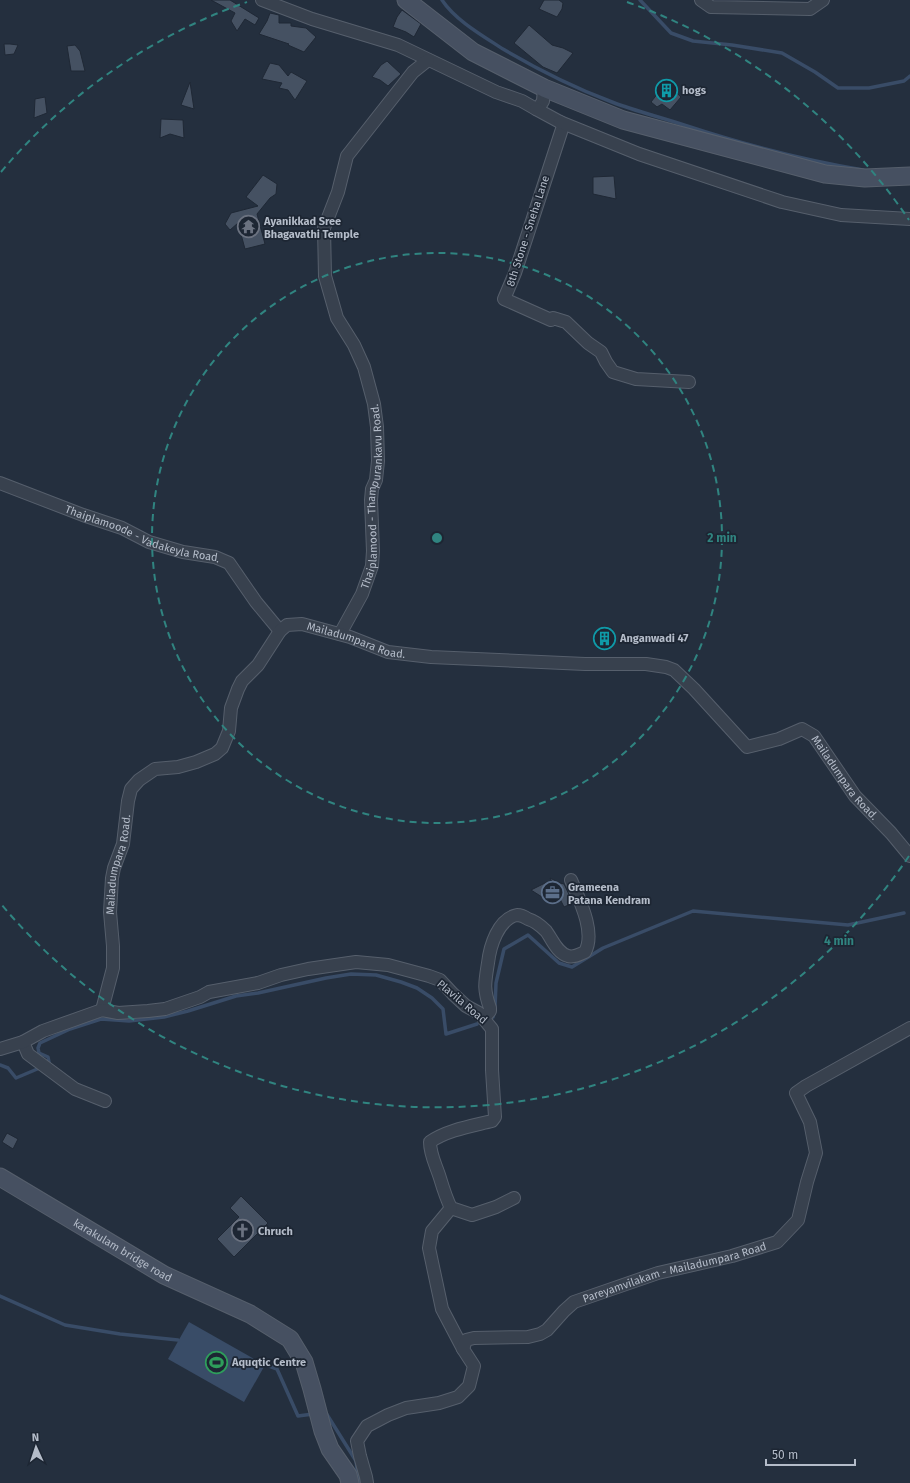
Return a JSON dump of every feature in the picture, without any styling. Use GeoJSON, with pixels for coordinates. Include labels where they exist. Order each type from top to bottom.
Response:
{"type":"FeatureCollection","features":[{"type":"Feature","properties":{"kind":"main road"},"geometry":{"type":"LineString","coordinates":[[406,0],[473,52],[544,88],[623,120],[818,172],[865,178],[910,176]]}},
{"type":"Feature","properties":{"kind":"main road","name":"karakulam bridge road"},"geometry":{"type":"LineString","coordinates":[[0,1177],[164,1275],[250,1314],[290,1339],[304,1362],[330,1450],[348,1475],[350,1483]]}},
{"type":"Feature","properties":{"kind":"street"},"geometry":{"type":"LineString","coordinates":[[262,0],[277,2],[312,19],[398,45],[496,92],[522,101],[560,122],[639,154],[782,202],[841,214],[910,219]]}},
{"type":"Feature","properties":{"kind":"street"},"geometry":{"type":"LineString","coordinates":[[701,0],[711,7],[810,9],[823,0]]}},
{"type":"Feature","properties":{"kind":"street","name":"Thaiplamood - Thampurankavu Road."},"geometry":{"type":"LineString","coordinates":[[340,634],[362,594],[372,566],[373,551],[371,500],[372,489],[376,480],[378,461],[378,427],[374,404],[364,367],[354,345],[337,318],[325,276],[324,228],[338,192],[347,156],[413,72],[428,60]]}},
{"type":"Feature","properties":{"kind":"street"},"geometry":{"type":"LineString","coordinates":[[536,109],[538,109],[543,101],[544,88]]}},
{"type":"Feature","properties":{"kind":"street","name":"8th Stone - Sneha Lane"},"geometry":{"type":"LineString","coordinates":[[560,122],[563,126],[515,273],[504,299],[552,320],[553,318],[566,322],[588,343],[601,352],[613,372],[636,379],[689,382]]}},
{"type":"Feature","properties":{"kind":"street","name":"Thaiplamoode - Vadakeyla Road."},"geometry":{"type":"LineString","coordinates":[[0,483],[83,515],[122,528],[149,542],[183,552],[215,557],[229,563],[256,602],[280,632]]}},
{"type":"Feature","properties":{"kind":"street","name":"Mailadumpara Road."},"geometry":{"type":"LineString","coordinates":[[102,1010],[113,968],[110,912],[112,878],[123,844],[128,801],[131,789],[139,780],[155,770],[178,767],[196,762],[215,754],[222,748],[229,731],[231,708],[242,681],[258,664],[270,649],[280,632],[287,625],[298,623],[340,634],[388,652],[449,658],[585,664],[646,664],[666,667],[674,670],[746,747],[779,740],[802,729],[814,736],[855,796],[891,833],[910,856]]}},
{"type":"Feature","properties":{"kind":"street"},"geometry":{"type":"LineString","coordinates":[[484,1018],[490,1011],[484,989],[488,957],[491,945],[498,932],[508,919],[520,915],[535,921],[546,931],[558,949],[566,956],[572,957],[585,952],[589,941],[589,932],[582,907],[571,880]]}},
{"type":"Feature","properties":{"kind":"street","name":"Plavila Road"},"geometry":{"type":"LineString","coordinates":[[102,1010],[118,1013],[165,1008],[200,997],[209,992],[258,983],[282,975],[308,969],[356,962],[388,964],[440,980],[466,1006],[479,1013],[492,1029],[492,1070],[495,1117],[492,1121],[435,1138],[430,1142],[432,1156],[451,1208]]}},
{"type":"Feature","properties":{"kind":"street"},"geometry":{"type":"LineString","coordinates":[[0,1049],[23,1042],[43,1031],[102,1010]]}},
{"type":"Feature","properties":{"kind":"street","name":"Pareyamvilakam - Mailadumpara Road"},"geometry":{"type":"LineString","coordinates":[[463,1349],[466,1340],[474,1338],[528,1337],[540,1334],[547,1330],[574,1302],[658,1273],[732,1256],[777,1242],[798,1220],[807,1182],[816,1154],[810,1122],[796,1093],[910,1028]]}},
{"type":"Feature","properties":{"kind":"street"},"geometry":{"type":"LineString","coordinates":[[23,1042],[28,1054],[75,1089],[105,1101]]}},
{"type":"Feature","properties":{"kind":"street"},"geometry":{"type":"LineString","coordinates":[[367,1483],[357,1441],[367,1426],[388,1414],[406,1408],[439,1403],[458,1397],[469,1386],[474,1366],[463,1349],[442,1309],[429,1248],[432,1231],[451,1208],[472,1215],[496,1207],[514,1198]]}},
{"type":"Feature","properties":{"kind":"water","name":"Aquqtic Centre"},"geometry":{"type":"Polygon","coordinates":[[[189,1322],[265,1365],[244,1402],[168,1359],[189,1322]]]}},
{"type":"Feature","properties":{"kind":"building"},"geometry":{"type":"Polygon","coordinates":[[[211,0],[230,0],[259,18],[255,25],[245,19],[237,31],[231,21],[235,13],[211,0]]]}},
{"type":"Feature","properties":{"kind":"building"},"geometry":{"type":"Polygon","coordinates":[[[544,0],[559,0],[563,3],[562,9],[557,17],[539,9],[544,0]]]}},
{"type":"Feature","properties":{"kind":"building"},"geometry":{"type":"Polygon","coordinates":[[[402,10],[421,24],[414,37],[393,27],[402,10]]]}},
{"type":"Feature","properties":{"kind":"building"},"geometry":{"type":"Polygon","coordinates":[[[270,13],[279,15],[279,23],[291,23],[291,26],[306,28],[316,37],[304,52],[288,45],[289,44],[259,34],[270,13]]]}},
{"type":"Feature","properties":{"kind":"building"},"geometry":{"type":"Polygon","coordinates":[[[529,25],[552,45],[573,53],[557,73],[543,67],[514,43],[529,25]]]}},
{"type":"Feature","properties":{"kind":"building"},"geometry":{"type":"Polygon","coordinates":[[[4,44],[18,45],[14,54],[5,55],[4,44]]]}},
{"type":"Feature","properties":{"kind":"building"},"geometry":{"type":"Polygon","coordinates":[[[75,45],[80,51],[85,71],[71,71],[67,46],[75,45]]]}},
{"type":"Feature","properties":{"kind":"building"},"geometry":{"type":"Polygon","coordinates":[[[387,61],[401,74],[388,86],[380,80],[372,77],[381,65],[387,61]]]}},
{"type":"Feature","properties":{"kind":"building"},"geometry":{"type":"Polygon","coordinates":[[[270,63],[279,65],[288,76],[291,72],[307,81],[295,100],[288,90],[279,88],[282,83],[262,79],[270,63]]]}},
{"type":"Feature","properties":{"kind":"building"},"geometry":{"type":"Polygon","coordinates":[[[190,82],[194,109],[181,105],[190,82]]]}},
{"type":"Feature","properties":{"kind":"building","name":"hogs"},"geometry":{"type":"Polygon","coordinates":[[[666,83],[681,97],[670,110],[662,104],[657,107],[651,102],[666,83]]]}},
{"type":"Feature","properties":{"kind":"building"},"geometry":{"type":"Polygon","coordinates":[[[45,97],[47,113],[34,118],[35,99],[45,97]]]}},
{"type":"Feature","properties":{"kind":"building"},"geometry":{"type":"Polygon","coordinates":[[[161,119],[183,120],[184,138],[170,134],[160,138],[161,119]]]}},
{"type":"Feature","properties":{"kind":"building","name":"Ayanikkad Sree Bhagavathi Temple"},"geometry":{"type":"Polygon","coordinates":[[[263,175],[277,184],[276,194],[270,198],[257,214],[265,244],[245,249],[238,223],[230,230],[225,224],[231,213],[258,206],[246,197],[263,175]]]}},
{"type":"Feature","properties":{"kind":"building"},"geometry":{"type":"Polygon","coordinates":[[[614,176],[616,199],[593,194],[593,177],[614,176]]]}},
{"type":"Feature","properties":{"kind":"building","name":"Anganwadi 47"},"geometry":{"type":"Polygon","coordinates":[[[601,626],[612,628],[608,650],[597,648],[601,626]]]}},
{"type":"Feature","properties":{"kind":"building","name":"Grameena Patana Kendram"},"geometry":{"type":"Polygon","coordinates":[[[550,878],[564,884],[573,903],[564,907],[558,895],[553,904],[531,890],[547,882],[552,882],[550,878]]]}},
{"type":"Feature","properties":{"kind":"building"},"geometry":{"type":"Polygon","coordinates":[[[7,1133],[18,1139],[13,1149],[2,1142],[7,1133]]]}},
{"type":"Feature","properties":{"kind":"building","name":"Chruch"},"geometry":{"type":"Polygon","coordinates":[[[241,1196],[268,1223],[234,1257],[217,1239],[239,1217],[230,1208],[241,1196]]]}},
{"type":"Feature","properties":{"kind":"waterway"},"geometry":{"type":"LineString","coordinates":[[442,0],[462,21],[503,49],[556,78],[598,97],[750,145],[863,170]]}},
{"type":"Feature","properties":{"kind":"waterway"},"geometry":{"type":"LineString","coordinates":[[640,0],[671,33],[693,41],[732,45],[782,53],[815,72],[838,88],[869,88],[904,81],[910,76]]}},
{"type":"Feature","properties":{"kind":"waterway"},"geometry":{"type":"LineString","coordinates":[[493,1017],[495,1008],[496,983],[504,949],[528,935],[559,963],[572,967],[603,948],[693,911],[848,925],[904,913]]}},
{"type":"Feature","properties":{"kind":"waterway"},"geometry":{"type":"LineString","coordinates":[[47,1064],[49,1062],[48,1057],[39,1053],[38,1048],[40,1043],[70,1029],[101,1019],[129,1021],[164,1017],[236,996],[351,974],[376,975],[417,988],[432,998],[443,1009],[446,1034],[477,1024]]}},
{"type":"Feature","properties":{"kind":"waterway"},"geometry":{"type":"LineString","coordinates":[[0,1065],[8,1068],[16,1078],[42,1067]]}},
{"type":"Feature","properties":{"kind":"waterway"},"geometry":{"type":"LineString","coordinates":[[0,1296],[65,1325],[120,1334],[178,1340]]}},
{"type":"Feature","properties":{"kind":"waterway"},"geometry":{"type":"LineString","coordinates":[[261,1363],[277,1369],[298,1416],[313,1414]]}},
{"type":"Feature","properties":{"kind":"waterway"},"geometry":{"type":"LineString","coordinates":[[326,1413],[356,1461],[359,1483]]}},
{"type":"Feature","properties":{"kind":"place","name":"hogs"},"geometry":{"type":"Point","coordinates":[667,90]}},
{"type":"Feature","properties":{"kind":"place","name":"Ayanikkad Sree Bhagavathi Temple"},"geometry":{"type":"Point","coordinates":[249,227]}},
{"type":"Feature","properties":{"kind":"place","name":"Anganwadi 47"},"geometry":{"type":"Point","coordinates":[604,638]}},
{"type":"Feature","properties":{"kind":"place","name":"Grameena Patana Kendram"},"geometry":{"type":"Point","coordinates":[553,893]}},
{"type":"Feature","properties":{"kind":"place","name":"Chruch"},"geometry":{"type":"Point","coordinates":[243,1231]}},
{"type":"Feature","properties":{"kind":"place","name":"Aquqtic Centre"},"geometry":{"type":"Point","coordinates":[217,1362]}}]}
